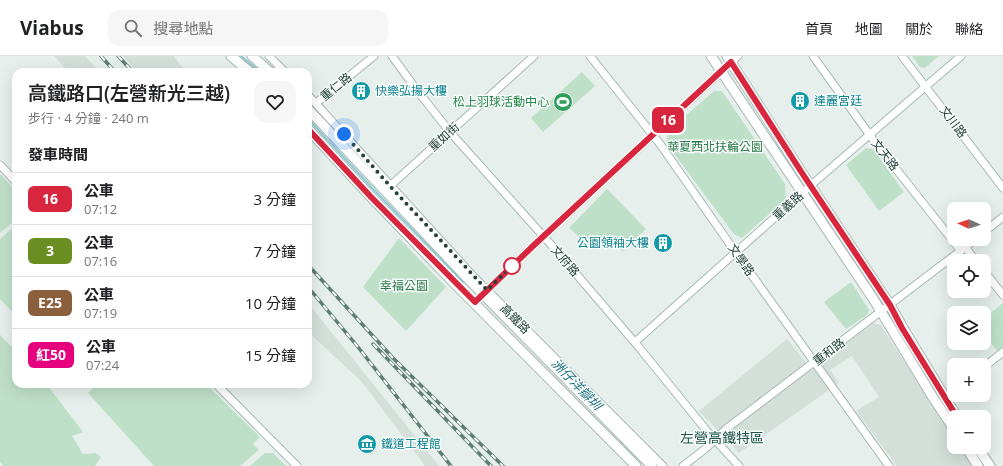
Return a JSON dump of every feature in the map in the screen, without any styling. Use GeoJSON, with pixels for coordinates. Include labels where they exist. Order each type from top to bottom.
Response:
{"type":"FeatureCollection","features":[{"type":"Feature","properties":{"kind":"street"},"geometry":{"type":"LineString","coordinates":[[231,56],[245,68]]}},
{"type":"Feature","properties":{"kind":"street"},"geometry":{"type":"LineString","coordinates":[[252,56],[266,68]]}},
{"type":"Feature","properties":{"kind":"street"},"geometry":{"type":"LineString","coordinates":[[269,56],[281,68]]}},
{"type":"Feature","properties":{"kind":"street","name":"重仁路"},"geometry":{"type":"LineString","coordinates":[[316,103],[374,56]]}},
{"type":"Feature","properties":{"kind":"street","name":"文府路"},"geometry":{"type":"LineString","coordinates":[[392,56],[450,132],[635,342],[715,440],[739,466]]}},
{"type":"Feature","properties":{"kind":"street","name":"重如街"},"geometry":{"type":"LineString","coordinates":[[390,186],[534,56]]}},
{"type":"Feature","properties":{"kind":"street","name":"文學路"},"geometry":{"type":"LineString","coordinates":[[590,56],[653,134],[736,253],[889,466]]}},
{"type":"Feature","properties":{"kind":"street"},"geometry":{"type":"LineString","coordinates":[[712,56],[881,312],[947,418]]}},
{"type":"Feature","properties":{"kind":"street","name":"文天路"},"geometry":{"type":"LineString","coordinates":[[813,56],[870,134],[968,254]]}},
{"type":"Feature","properties":{"kind":"street","name":"文川路"},"geometry":{"type":"LineString","coordinates":[[902,56],[1003,188]]}},
{"type":"Feature","properties":{"kind":"street","name":"重義路"},"geometry":{"type":"LineString","coordinates":[[635,342],[810,185],[961,56]]}},
{"type":"Feature","properties":{"kind":"street"},"geometry":{"type":"LineString","coordinates":[[475,302],[721,71],[732,58],[810,185],[890,305],[902,328],[953,410]]}},
{"type":"Feature","properties":{"kind":"street","name":"高鐵路"},"geometry":{"type":"LineString","coordinates":[[312,99],[485,292],[663,466]]}},
{"type":"Feature","properties":{"kind":"street","name":"高鐵路"},"geometry":{"type":"LineString","coordinates":[[312,113],[652,466]]}},
{"type":"Feature","properties":{"kind":"street","name":"高鐵路"},"geometry":{"type":"LineString","coordinates":[[312,133],[371,197],[636,466]]}},
{"type":"Feature","properties":{"kind":"street"},"geometry":{"type":"LineString","coordinates":[[0,165],[12,178]]}},
{"type":"Feature","properties":{"kind":"street"},"geometry":{"type":"LineString","coordinates":[[991,226],[1003,217]]}},
{"type":"Feature","properties":{"kind":"street","name":"重和路"},"geometry":{"type":"LineString","coordinates":[[683,466],[726,429],[967,246]]}},
{"type":"Feature","properties":{"kind":"street"},"geometry":{"type":"LineString","coordinates":[[991,280],[1003,295]]}},
{"type":"Feature","properties":{"kind":"street"},"geometry":{"type":"LineString","coordinates":[[991,361],[1003,352]]}},
{"type":"Feature","properties":{"kind":"street"},"geometry":{"type":"LineString","coordinates":[[220,388],[297,466]]}},
{"type":"Feature","properties":{"kind":"street"},"geometry":{"type":"LineString","coordinates":[[970,454],[978,466]]}},
{"type":"Feature","properties":{"kind":"street"},"geometry":{"type":"LineString","coordinates":[[982,454],[990,466]]}},
{"type":"Feature","properties":{"kind":"shaded area"},"geometry":{"type":"Polygon","coordinates":[[[54,56],[85,56],[96,68],[65,68],[54,56]]]}},
{"type":"Feature","properties":{"kind":"shaded area"},"geometry":{"type":"Polygon","coordinates":[[[123,56],[174,56],[182,68],[134,68],[123,56]]]}},
{"type":"Feature","properties":{"kind":"shaded area"},"geometry":{"type":"Polygon","coordinates":[[[312,308],[439,466],[425,466],[362,382],[312,336],[312,308]]]}},
{"type":"Feature","properties":{"kind":"shaded area"},"geometry":{"type":"Polygon","coordinates":[[[873,323],[881,325],[933,407],[947,398],[947,402],[954,402],[959,410],[947,410],[947,454],[989,454],[997,466],[897,466],[856,411],[879,397],[852,356],[830,370],[839,383],[739,453],[699,411],[787,339],[812,370],[873,323]]]}},
{"type":"Feature","properties":{"kind":"green space"},"geometry":{"type":"Polygon","coordinates":[[[912,56],[939,56],[925,68],[920,67],[912,56]]]}},
{"type":"Feature","properties":{"kind":"green space","name":"松上羽球活動中心"},"geometry":{"type":"Polygon","coordinates":[[[582,72],[595,86],[543,132],[531,118],[582,72]]]}},
{"type":"Feature","properties":{"kind":"green space","name":"華夏西北扶輪公園"},"geometry":{"type":"Polygon","coordinates":[[[714,91],[722,91],[785,184],[786,199],[742,238],[734,234],[666,143],[669,130],[714,91]]]}},
{"type":"Feature","properties":{"kind":"green space"},"geometry":{"type":"Polygon","coordinates":[[[866,148],[873,149],[904,192],[879,211],[846,165],[866,148]]]}},
{"type":"Feature","properties":{"kind":"green space"},"geometry":{"type":"Polygon","coordinates":[[[0,174],[12,187],[12,222],[0,233],[0,174]]]}},
{"type":"Feature","properties":{"kind":"green space"},"geometry":{"type":"Polygon","coordinates":[[[607,189],[646,229],[623,251],[608,237],[594,250],[569,228],[607,189]]]}},
{"type":"Feature","properties":{"kind":"green space"},"geometry":{"type":"Polygon","coordinates":[[[12,228],[12,312],[0,299],[0,239],[12,228]]]}},
{"type":"Feature","properties":{"kind":"green space","name":"幸福公園"},"geometry":{"type":"Polygon","coordinates":[[[399,238],[446,287],[406,331],[363,287],[399,238]]]}},
{"type":"Feature","properties":{"kind":"green space"},"geometry":{"type":"Polygon","coordinates":[[[851,282],[869,310],[867,315],[846,329],[824,302],[851,282]]]}},
{"type":"Feature","properties":{"kind":"green space"},"geometry":{"type":"Polygon","coordinates":[[[1003,303],[1003,347],[997,351],[991,343],[991,312],[1003,303]]]}},
{"type":"Feature","properties":{"kind":"green space"},"geometry":{"type":"Polygon","coordinates":[[[0,335],[12,347],[12,388],[49,388],[83,432],[72,436],[83,454],[96,453],[101,457],[95,466],[3,466],[0,462],[0,335]]]}},
{"type":"Feature","properties":{"kind":"green space"},"geometry":{"type":"Polygon","coordinates":[[[93,388],[210,388],[260,437],[253,444],[259,450],[240,466],[154,466],[88,393],[93,388]]]}},
{"type":"Feature","properties":{"kind":"green space"},"geometry":{"type":"Polygon","coordinates":[[[265,453],[273,453],[286,466],[250,466],[265,453]]]}},
{"type":"Feature","properties":{"kind":"waterway","name":"洲仔洋瓣圳"},"geometry":{"type":"LineString","coordinates":[[241,56],[255,68]]}},
{"type":"Feature","properties":{"kind":"waterway","name":"洲仔洋瓣圳"},"geometry":{"type":"LineString","coordinates":[[312,123],[463,282]]}},
{"type":"Feature","properties":{"kind":"waterway","name":"洲仔洋瓣圳"},"geometry":{"type":"LineString","coordinates":[[620,440],[646,466]]}},
{"type":"Feature","properties":{"kind":"railway"},"geometry":{"type":"LineString","coordinates":[[101,56],[112,68]]}},
{"type":"Feature","properties":{"kind":"railway"},"geometry":{"type":"LineString","coordinates":[[118,56],[129,68]]}},
{"type":"Feature","properties":{"kind":"railway"},"geometry":{"type":"LineString","coordinates":[[312,269],[393,358],[503,466]]}},
{"type":"Feature","properties":{"kind":"railway"},"geometry":{"type":"LineString","coordinates":[[312,292],[358,347],[451,466]]}},
{"type":"Feature","properties":{"kind":"railway"},"geometry":{"type":"LineString","coordinates":[[373,344],[491,466]]}},
{"type":"Feature","properties":{"kind":"bus line","name":"16"},"geometry":{"type":"LineString","coordinates":[[312,133],[455,284],[475,302],[731,62],[802,173],[890,305],[902,328],[952,410]]}},
{"type":"Feature","properties":{"kind":"place","name":"快樂弘揚大樓"},"geometry":{"type":"Point","coordinates":[361,91]}},
{"type":"Feature","properties":{"kind":"place","name":"達麗宮廷"},"geometry":{"type":"Point","coordinates":[800,101]}},
{"type":"Feature","properties":{"kind":"place","name":"松上羽球活動中心"},"geometry":{"type":"Point","coordinates":[563,102]}},
{"type":"Feature","properties":{"kind":"place","name":"公園領袖大樓"},"geometry":{"type":"Point","coordinates":[663,243]}},
{"type":"Feature","properties":{"kind":"place","name":"鐵道工程館"},"geometry":{"type":"Point","coordinates":[367,444]}},
{"type":"Feature","properties":{"kind":"district","name":"左營高鐵特區"},"geometry":{"type":"Point","coordinates":[722,438]}},
{"type":"Feature","properties":{"kind":"route"},"geometry":{"type":"LineString","coordinates":[[344,134],[390,186],[487,290],[512,266]]}}]}
